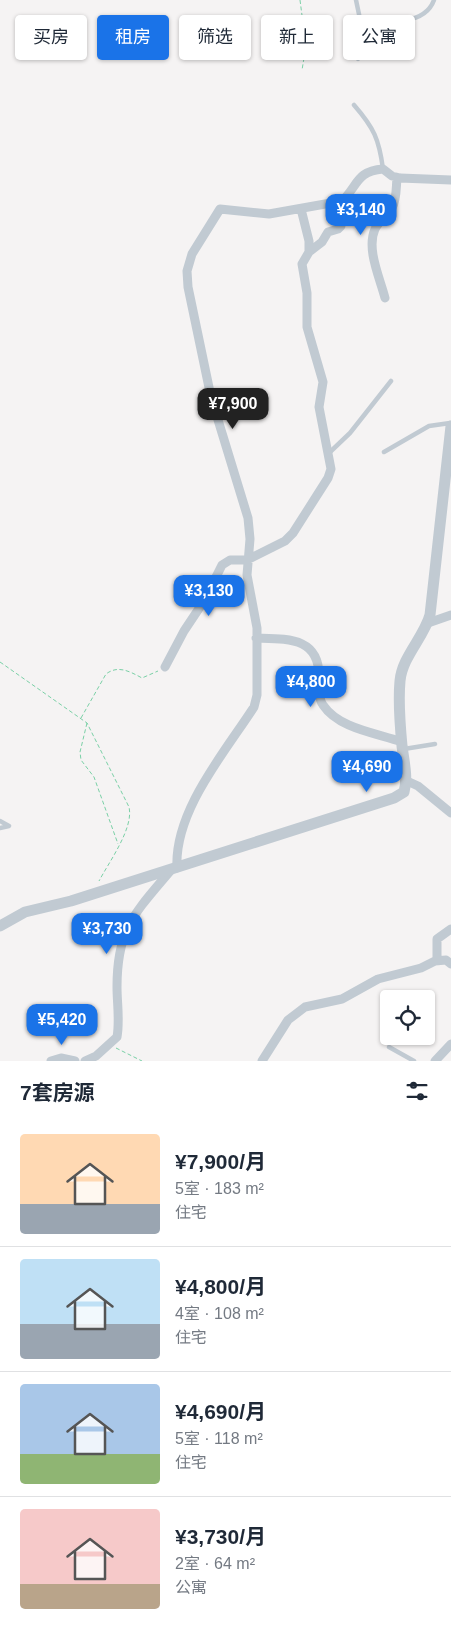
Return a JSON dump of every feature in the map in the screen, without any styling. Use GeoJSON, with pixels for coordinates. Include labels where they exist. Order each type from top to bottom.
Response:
{"type":"FeatureCollection","features":[{"type":"Feature","properties":{"kind":"street"},"geometry":{"type":"LineString","coordinates":[[85,1061],[96,1056],[117,1037],[119,1026],[117,987],[119,951],[124,933],[143,904],[174,869],[183,832],[205,778],[254,706],[257,695],[256,638],[247,560],[250,539],[248,518],[211,397],[188,287],[187,271],[192,254],[220,209],[269,214],[338,202],[347,196],[361,176],[371,170],[383,169],[397,178],[451,180]]}},
{"type":"Feature","properties":{"kind":"street"},"geometry":{"type":"LineString","coordinates":[[385,298],[373,255],[372,240],[374,230],[392,208],[396,197],[397,178]]}},
{"type":"Feature","properties":{"kind":"street"},"geometry":{"type":"LineString","coordinates":[[165,667],[184,631],[204,602],[222,564],[230,560],[247,560],[285,541],[293,533],[319,489],[328,478],[331,469],[319,407],[322,382],[308,327],[307,293],[302,264],[309,252],[322,242],[328,232],[341,226],[338,202]]}},
{"type":"Feature","properties":{"kind":"street"},"geometry":{"type":"LineString","coordinates":[[301,209],[309,241],[309,252]]}},
{"type":"Feature","properties":{"kind":"street"},"geometry":{"type":"LineString","coordinates":[[2,924],[25,912],[71,901],[174,869],[394,798],[404,792],[406,781],[402,746],[400,678],[416,640],[428,623],[448,467],[451,424]]}},
{"type":"Feature","properties":{"kind":"street"},"geometry":{"type":"LineString","coordinates":[[428,623],[451,614]]}},
{"type":"Feature","properties":{"kind":"street"},"geometry":{"type":"LineString","coordinates":[[256,638],[289,639],[314,651],[318,660],[319,694],[322,704],[335,716],[361,730],[402,746]]}},
{"type":"Feature","properties":{"kind":"street"},"geometry":{"type":"LineString","coordinates":[[406,781],[418,786],[451,813]]}},
{"type":"Feature","properties":{"kind":"street"},"geometry":{"type":"LineString","coordinates":[[437,960],[437,939],[451,929]]}},
{"type":"Feature","properties":{"kind":"street"},"geometry":{"type":"LineString","coordinates":[[262,1061],[288,1020],[304,1007],[342,999],[378,979],[421,968],[437,960],[446,960],[451,964]]}},
{"type":"Feature","properties":{"kind":"street"},"geometry":{"type":"LineString","coordinates":[[435,1061],[451,1044]]}},
{"type":"Feature","properties":{"kind":"street"},"geometry":{"type":"LineString","coordinates":[[51,1061],[61,1058],[75,1061]]}},
{"type":"Feature","properties":{"kind":"lane"},"geometry":{"type":"LineString","coordinates":[[356,0],[359,15]]}},
{"type":"Feature","properties":{"kind":"lane"},"geometry":{"type":"LineString","coordinates":[[415,16],[427,11],[434,0]]}},
{"type":"Feature","properties":{"kind":"lane"},"geometry":{"type":"LineString","coordinates":[[354,105],[373,128],[380,145],[383,169]]}},
{"type":"Feature","properties":{"kind":"lane"},"geometry":{"type":"LineString","coordinates":[[328,453],[350,433],[391,380]]}},
{"type":"Feature","properties":{"kind":"lane"},"geometry":{"type":"LineString","coordinates":[[384,452],[429,426],[451,424]]}},
{"type":"Feature","properties":{"kind":"lane"},"geometry":{"type":"LineString","coordinates":[[402,746],[435,744]]}},
{"type":"Feature","properties":{"kind":"lane"},"geometry":{"type":"LineString","coordinates":[[0,821],[9,826],[0,828]]}},
{"type":"Feature","properties":{"kind":"lane"},"geometry":{"type":"LineString","coordinates":[[389,1047],[414,1061]]}},
{"type":"Feature","properties":{"kind":"path"},"geometry":{"type":"LineString","coordinates":[[300,0],[306,46],[302,70]]}},
{"type":"Feature","properties":{"kind":"path"},"geometry":{"type":"LineString","coordinates":[[0,662],[87,723],[129,807],[131,815],[128,826],[99,881],[98,892]]}},
{"type":"Feature","properties":{"kind":"path"},"geometry":{"type":"LineString","coordinates":[[80,719],[106,674],[113,669],[121,668],[142,678],[152,676],[165,667]]}},
{"type":"Feature","properties":{"kind":"path"},"geometry":{"type":"LineString","coordinates":[[87,723],[80,752],[81,760],[94,777],[118,845]]}},
{"type":"Feature","properties":{"kind":"path"},"geometry":{"type":"LineString","coordinates":[[109,1045],[142,1061]]}}]}
